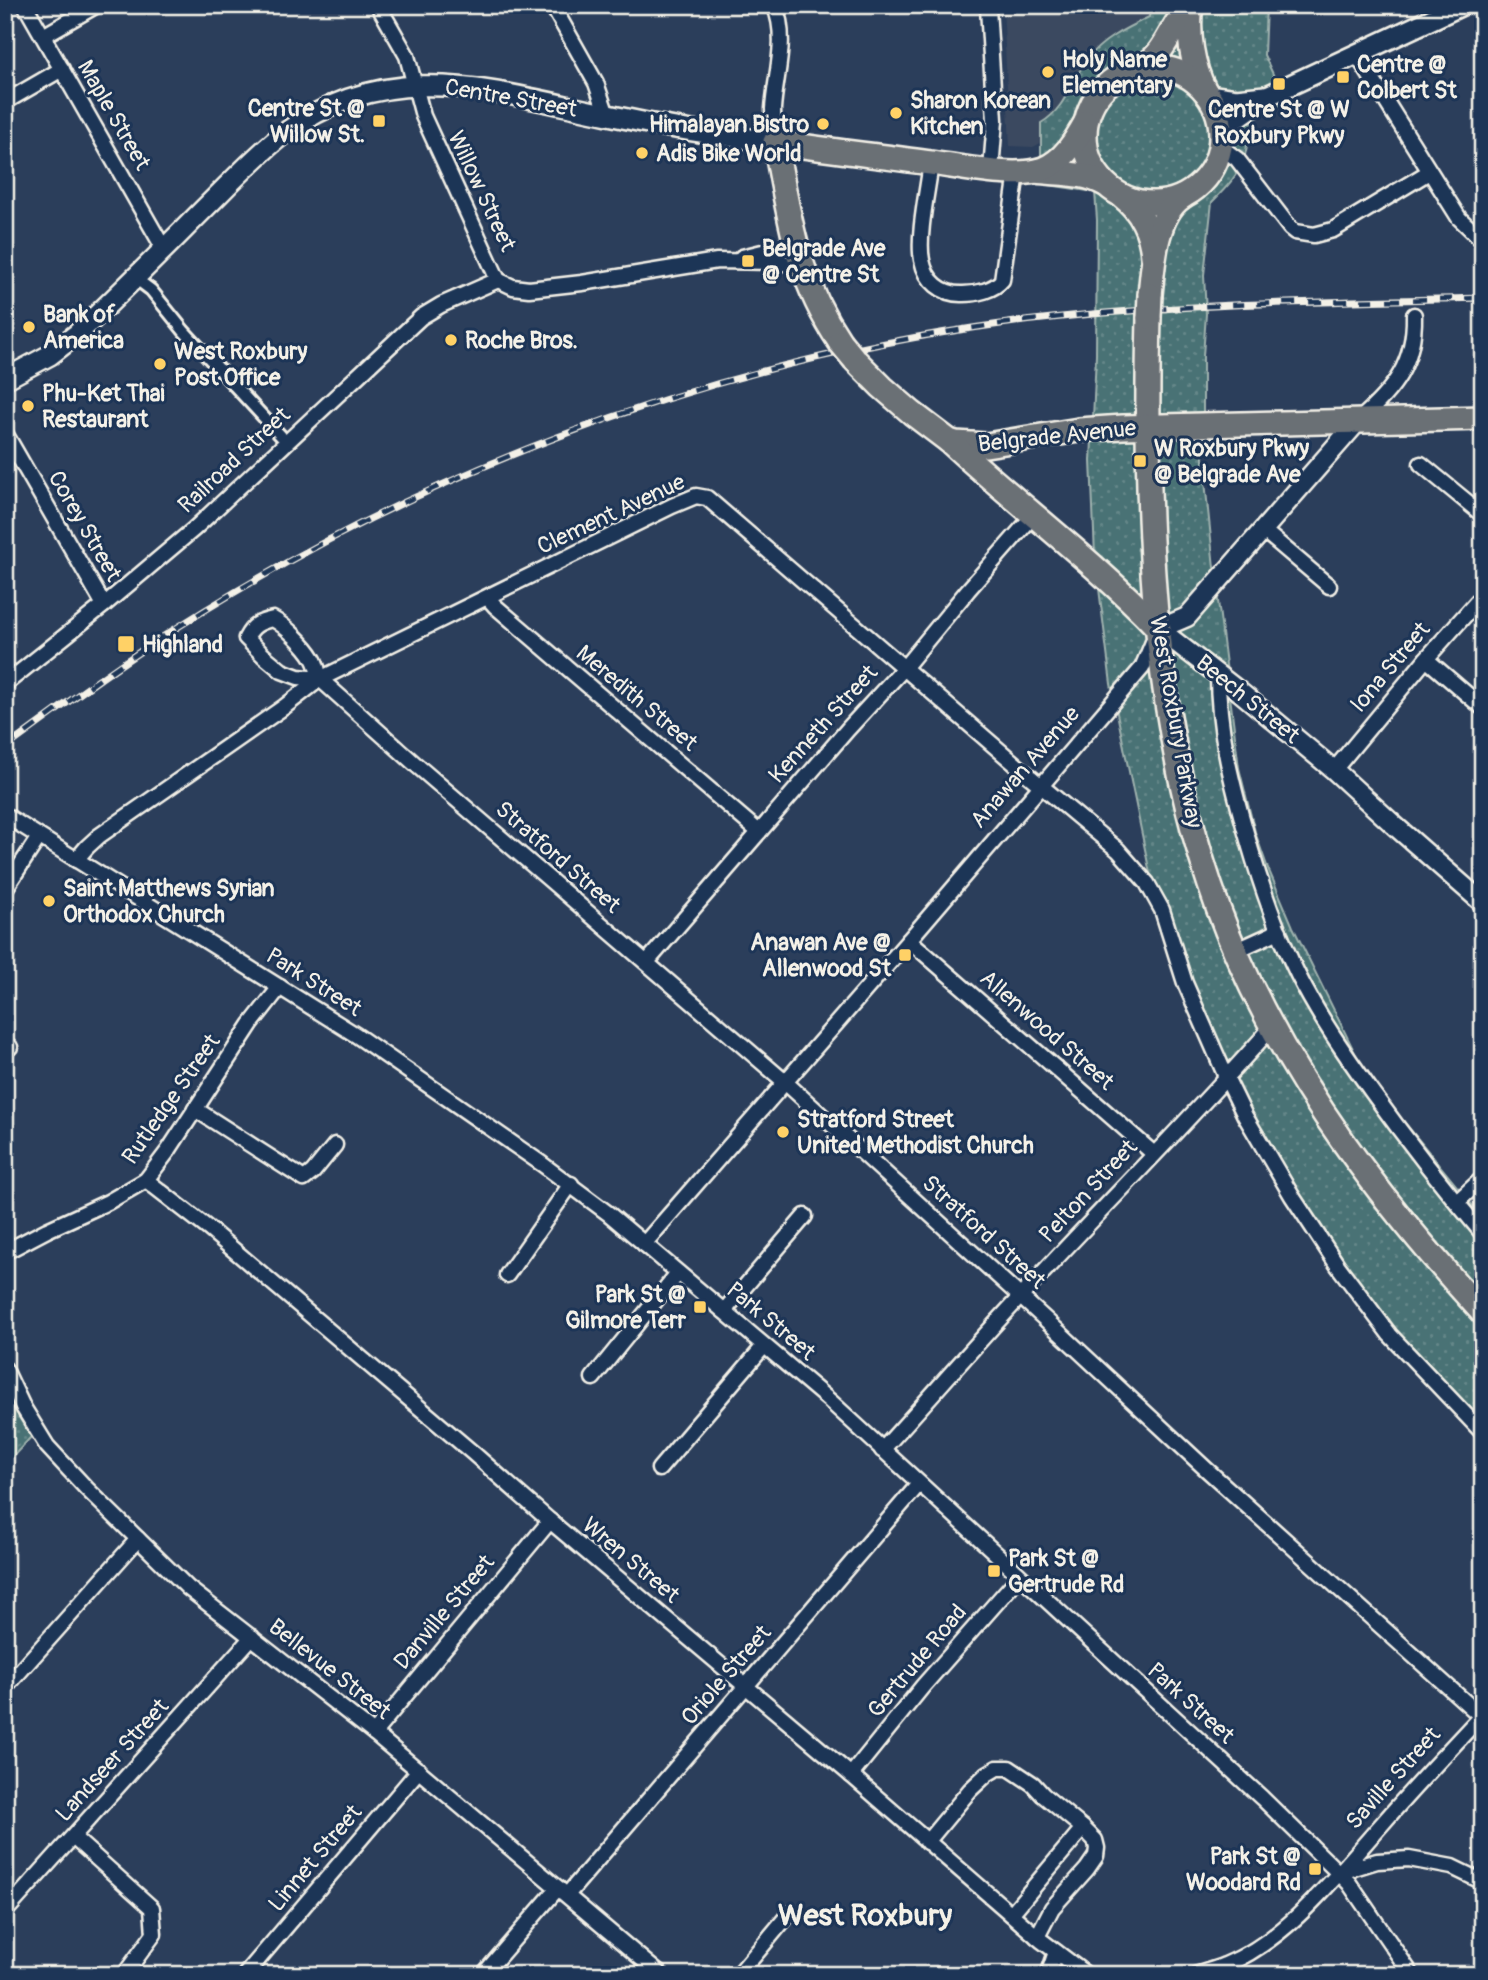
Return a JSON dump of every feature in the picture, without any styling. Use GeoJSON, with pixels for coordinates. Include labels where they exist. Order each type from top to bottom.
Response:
{"type":"FeatureCollection","features":[{"type":"Feature","properties":{"kind":"main road"},"geometry":{"type":"LineString","coordinates":[[1191,5],[1160,54],[1149,63],[1115,79],[1100,93],[1086,122],[1087,151],[1093,169],[1113,190],[1139,202],[1156,203],[1182,197],[1196,188],[1208,177],[1216,162],[1223,131],[1231,122],[1269,95],[1455,7]]}},
{"type":"Feature","properties":{"kind":"main road"},"geometry":{"type":"LineString","coordinates":[[1191,5],[1193,55],[1199,79],[1217,111],[1221,142]]}},
{"type":"Feature","properties":{"kind":"main road"},"geometry":{"type":"LineString","coordinates":[[1135,70],[1155,67],[1175,71],[1193,80],[1206,93],[1236,99],[1269,95]]}},
{"type":"Feature","properties":{"kind":"main road","name":"Centre Street"},"geometry":{"type":"LineString","coordinates":[[5,379],[63,345],[257,157],[293,128],[346,100],[394,88],[436,85],[475,88],[704,133],[991,170],[1081,175],[1091,177],[1113,190]]}},
{"type":"Feature","properties":{"kind":"main road"},"geometry":{"type":"LineString","coordinates":[[1025,172],[1052,164],[1064,155],[1086,122]]}},
{"type":"Feature","properties":{"kind":"main road","name":"Belgrade Avenue"},"geometry":{"type":"LineString","coordinates":[[775,142],[798,255],[817,304],[840,342],[855,360],[881,387],[948,441],[986,445],[1079,430],[1148,426],[1483,418]]}},
{"type":"Feature","properties":{"kind":"main road","name":"West Roxbury Parkway"},"geometry":{"type":"LineString","coordinates":[[1113,190],[1134,208],[1145,224],[1151,240],[1153,256],[1149,306],[1148,426],[1151,534],[1158,629],[1172,730],[1189,816],[1209,883],[1235,951],[1272,1027],[1312,1094],[1386,1201],[1483,1313]]}},
{"type":"Feature","properties":{"kind":"main road","name":"West Roxbury Parkway"},"geometry":{"type":"LineString","coordinates":[[1153,256],[1169,210],[1182,197]]}},
{"type":"Feature","properties":{"kind":"main road","name":"Beech Street"},"geometry":{"type":"LineString","coordinates":[[948,441],[1129,598],[1158,629]]}},
{"type":"Feature","properties":{"kind":"street","name":"Maple Street"},"geometry":{"type":"LineString","coordinates":[[24,5],[164,249]]}},
{"type":"Feature","properties":{"kind":"street"},"geometry":{"type":"LineString","coordinates":[[43,36],[97,5]]}},
{"type":"Feature","properties":{"kind":"street","name":"Willow Street"},"geometry":{"type":"LineString","coordinates":[[378,5],[407,56],[430,132],[498,280]]}},
{"type":"Feature","properties":{"kind":"street"},"geometry":{"type":"LineString","coordinates":[[552,5],[596,83],[607,116]]}},
{"type":"Feature","properties":{"kind":"street"},"geometry":{"type":"LineString","coordinates":[[774,5],[780,22],[773,111],[775,142]]}},
{"type":"Feature","properties":{"kind":"street"},"geometry":{"type":"LineString","coordinates":[[987,6],[995,120],[991,170]]}},
{"type":"Feature","properties":{"kind":"street"},"geometry":{"type":"LineString","coordinates":[[1357,55],[1459,218],[1483,241]]}},
{"type":"Feature","properties":{"kind":"street"},"geometry":{"type":"LineString","coordinates":[[5,102],[62,69]]}},
{"type":"Feature","properties":{"kind":"street"},"geometry":{"type":"LineString","coordinates":[[1221,142],[1290,228],[1304,235],[1333,230],[1429,172]]}},
{"type":"Feature","properties":{"kind":"street"},"geometry":{"type":"LineString","coordinates":[[931,163],[921,244],[922,261],[928,275],[940,289],[951,295],[969,294],[996,287],[1002,280],[1025,172]]}},
{"type":"Feature","properties":{"kind":"street"},"geometry":{"type":"LineString","coordinates":[[731,260],[778,262],[798,255]]}},
{"type":"Feature","properties":{"kind":"street"},"geometry":{"type":"LineString","coordinates":[[498,280],[520,289],[542,288],[708,262],[798,255]]}},
{"type":"Feature","properties":{"kind":"street"},"geometry":{"type":"LineString","coordinates":[[135,278],[150,290],[281,436]]}},
{"type":"Feature","properties":{"kind":"street","name":"Railroad Street"},"geometry":{"type":"LineString","coordinates":[[104,605],[194,528],[421,317],[441,305],[498,280]]}},
{"type":"Feature","properties":{"kind":"street"},"geometry":{"type":"LineString","coordinates":[[1158,629],[1187,617],[1358,421],[1384,398],[1398,378],[1410,346],[1414,315]]}},
{"type":"Feature","properties":{"kind":"street","name":"Corey Street"},"geometry":{"type":"LineString","coordinates":[[5,433],[104,605],[7,679]]}},
{"type":"Feature","properties":{"kind":"street"},"geometry":{"type":"LineString","coordinates":[[1421,464],[1483,515]]}},
{"type":"Feature","properties":{"kind":"street","name":"Clement Avenue"},"geometry":{"type":"LineString","coordinates":[[76,860],[99,836],[320,679],[696,496],[707,498],[1118,850],[1147,883],[1162,910],[1185,983],[1227,1079]]}},
{"type":"Feature","properties":{"kind":"street","name":"Kenneth Street"},"geometry":{"type":"LineString","coordinates":[[647,962],[1033,516]]}},
{"type":"Feature","properties":{"kind":"street"},"geometry":{"type":"LineString","coordinates":[[1263,530],[1329,586]]}},
{"type":"Feature","properties":{"kind":"street","name":"Iona Street"},"geometry":{"type":"LineString","coordinates":[[1334,770],[1483,595]]}},
{"type":"Feature","properties":{"kind":"street","name":"Meredith Street"},"geometry":{"type":"LineString","coordinates":[[488,598],[759,832]]}},
{"type":"Feature","properties":{"kind":"street","name":"Stratford Street"},"geometry":{"type":"LineString","coordinates":[[320,679],[298,677],[282,671],[247,638],[252,626],[273,619],[281,623],[313,656],[320,679],[785,1082],[1216,1478],[1482,1717]]}},
{"type":"Feature","properties":{"kind":"street","name":"Beech Street"},"geometry":{"type":"LineString","coordinates":[[1158,629],[1334,770],[1483,903]]}},
{"type":"Feature","properties":{"kind":"street","name":"Anawan Avenue"},"geometry":{"type":"LineString","coordinates":[[644,1244],[1142,668],[1158,629]]}},
{"type":"Feature","properties":{"kind":"street"},"geometry":{"type":"LineString","coordinates":[[1426,659],[1483,708]]}},
{"type":"Feature","properties":{"kind":"street","name":"West Roxbury Parkway"},"geometry":{"type":"LineString","coordinates":[[1218,675],[1218,703],[1228,772],[1257,872],[1298,975],[1332,1036],[1400,1130],[1483,1234]]}},
{"type":"Feature","properties":{"kind":"street","name":"Park Street"},"geometry":{"type":"LineString","coordinates":[[5,816],[356,1035],[571,1184],[644,1244],[830,1401],[1253,1789],[1339,1872],[1360,1897],[1412,1975]]}},
{"type":"Feature","properties":{"kind":"street"},"geometry":{"type":"LineString","coordinates":[[5,889],[40,837]]}},
{"type":"Feature","properties":{"kind":"street"},"geometry":{"type":"LineString","coordinates":[[1235,951],[1279,931]]}},
{"type":"Feature","properties":{"kind":"street","name":"Allenwood Street"},"geometry":{"type":"LineString","coordinates":[[909,940],[1154,1154]]}},
{"type":"Feature","properties":{"kind":"street","name":"Rutledge Street"},"geometry":{"type":"LineString","coordinates":[[5,1252],[108,1202],[146,1180],[279,986]]}},
{"type":"Feature","properties":{"kind":"street","name":"Pelton Street"},"geometry":{"type":"LineString","coordinates":[[882,1450],[1020,1297],[1227,1079],[1272,1027]]}},
{"type":"Feature","properties":{"kind":"street"},"geometry":{"type":"LineString","coordinates":[[1227,1079],[1245,1116],[1285,1184],[1338,1266],[1390,1335],[1483,1433]]}},
{"type":"Feature","properties":{"kind":"street"},"geometry":{"type":"LineString","coordinates":[[195,1109],[304,1180],[335,1145]]}},
{"type":"Feature","properties":{"kind":"street"},"geometry":{"type":"LineString","coordinates":[[1457,1202],[1483,1178]]}},
{"type":"Feature","properties":{"kind":"street","name":"Wren Street"},"geometry":{"type":"LineString","coordinates":[[146,1180],[209,1229],[473,1452],[550,1521],[851,1775],[1037,1937],[1087,1975]]}},
{"type":"Feature","properties":{"kind":"street"},"geometry":{"type":"LineString","coordinates":[[507,1275],[571,1184]]}},
{"type":"Feature","properties":{"kind":"street"},"geometry":{"type":"LineString","coordinates":[[724,1311],[805,1216]]}},
{"type":"Feature","properties":{"kind":"street"},"geometry":{"type":"LineString","coordinates":[[593,1378],[678,1273]]}},
{"type":"Feature","properties":{"kind":"street"},"geometry":{"type":"LineString","coordinates":[[659,1469],[764,1346]]}},
{"type":"Feature","properties":{"kind":"street","name":"Bellevue Street"},"geometry":{"type":"LineString","coordinates":[[5,1369],[23,1407],[47,1446],[188,1588],[374,1733],[661,1975]]}},
{"type":"Feature","properties":{"kind":"street","name":"Oriole Street"},"geometry":{"type":"LineString","coordinates":[[482,1975],[563,1891],[746,1687],[919,1484]]}},
{"type":"Feature","properties":{"kind":"street","name":"Danville Street"},"geometry":{"type":"LineString","coordinates":[[374,1733],[550,1521]]}},
{"type":"Feature","properties":{"kind":"street"},"geometry":{"type":"LineString","coordinates":[[5,1688],[138,1539]]}},
{"type":"Feature","properties":{"kind":"street","name":"Gertrude Road"},"geometry":{"type":"LineString","coordinates":[[851,1775],[923,1686],[1019,1577]]}},
{"type":"Feature","properties":{"kind":"street","name":"Landseer Street"},"geometry":{"type":"LineString","coordinates":[[5,1912],[252,1637]]}},
{"type":"Feature","properties":{"kind":"street","name":"Saville Street"},"geometry":{"type":"LineString","coordinates":[[1195,1975],[1226,1965],[1292,1922],[1318,1897],[1410,1791],[1482,1717]]}},
{"type":"Feature","properties":{"kind":"street"},"geometry":{"type":"LineString","coordinates":[[927,1842],[970,1790],[997,1768],[1010,1768],[1033,1784],[1096,1840],[1097,1848],[1096,1856],[1087,1869],[1052,1908],[1037,1937]]}},
{"type":"Feature","properties":{"kind":"street","name":"Linnet Street"},"geometry":{"type":"LineString","coordinates":[[245,1975],[419,1770]]}},
{"type":"Feature","properties":{"kind":"street"},"geometry":{"type":"LineString","coordinates":[[1011,1914],[1083,1828]]}},
{"type":"Feature","properties":{"kind":"street"},"geometry":{"type":"LineString","coordinates":[[73,1837],[152,1908],[154,1934],[124,1975]]}},
{"type":"Feature","properties":{"kind":"street"},"geometry":{"type":"LineString","coordinates":[[1339,1872],[1377,1861],[1409,1859],[1452,1867],[1483,1882]]}},
{"type":"Feature","properties":{"kind":"street"},"geometry":{"type":"LineString","coordinates":[[738,1975],[789,1914]]}},
{"type":"Feature","properties":{"kind":"street"},"geometry":{"type":"LineString","coordinates":[[1048,1975],[1056,1952]]}},
{"type":"Feature","properties":{"kind":"shaded area","name":"Holy Name Elementary"},"geometry":{"type":"Polygon","coordinates":[[[1003,5],[1171,5],[1054,136],[1033,147],[1010,146],[1003,5]]]}},
{"type":"Feature","properties":{"kind":"green space"},"geometry":{"type":"Polygon","coordinates":[[[1151,5],[1266,5],[1264,55],[1286,102],[1254,121],[1238,171],[1212,202],[1204,275],[1206,314],[1203,356],[1203,462],[1239,768],[1255,832],[1267,866],[1293,927],[1359,1061],[1382,1095],[1483,1218],[1483,1441],[1373,1316],[1241,1102],[1216,1075],[1194,1021],[1154,893],[1111,684],[1095,557],[1091,461],[1096,355],[1095,192],[1041,184],[1041,123],[1062,103],[1092,54],[1114,35],[1149,17],[1151,5]]]}},
{"type":"Feature","properties":{"kind":"green space"},"geometry":{"type":"Polygon","coordinates":[[[5,1394],[31,1437],[5,1465],[5,1394]]]}},
{"type":"Feature","properties":{"kind":"railway"},"geometry":{"type":"LineString","coordinates":[[5,748],[147,647],[246,586],[347,530],[452,480],[560,436],[669,398],[781,367],[894,341],[1008,323],[1186,307],[1483,298]]}},
{"type":"Feature","properties":{"kind":"place","name":"Holy Name Elementary"},"geometry":{"type":"Point","coordinates":[1048,72]}},
{"type":"Feature","properties":{"kind":"place","name":"Centre @ Colbert St"},"geometry":{"type":"Point","coordinates":[1343,77]}},
{"type":"Feature","properties":{"kind":"place","name":"Centre St @ W Roxbury Pkwy"},"geometry":{"type":"Point","coordinates":[1279,84]}},
{"type":"Feature","properties":{"kind":"place","name":"Sharon Korean Kitchen"},"geometry":{"type":"Point","coordinates":[896,113]}},
{"type":"Feature","properties":{"kind":"place","name":"Centre St @ Willow St."},"geometry":{"type":"Point","coordinates":[379,121]}},
{"type":"Feature","properties":{"kind":"place","name":"Himalayan Bistro"},"geometry":{"type":"Point","coordinates":[823,124]}},
{"type":"Feature","properties":{"kind":"place","name":"Adis Bike World"},"geometry":{"type":"Point","coordinates":[642,153]}},
{"type":"Feature","properties":{"kind":"place","name":"Belgrade Ave @ Centre St"},"geometry":{"type":"Point","coordinates":[748,261]}},
{"type":"Feature","properties":{"kind":"place","name":"Bank of America"},"geometry":{"type":"Point","coordinates":[29,327]}},
{"type":"Feature","properties":{"kind":"place","name":"Roche Bros."},"geometry":{"type":"Point","coordinates":[451,340]}},
{"type":"Feature","properties":{"kind":"place","name":"West Roxbury Post Office"},"geometry":{"type":"Point","coordinates":[160,364]}},
{"type":"Feature","properties":{"kind":"place","name":"Phu-Ket Thai Restaurant"},"geometry":{"type":"Point","coordinates":[28,406]}},
{"type":"Feature","properties":{"kind":"place","name":"W Roxbury Pkwy @ Belgrade Ave"},"geometry":{"type":"Point","coordinates":[1140,461]}},
{"type":"Feature","properties":{"kind":"place","name":"Highland"},"geometry":{"type":"Point","coordinates":[126,644]}},
{"type":"Feature","properties":{"kind":"place","name":"Saint Matthews Syrian Orthodox Church"},"geometry":{"type":"Point","coordinates":[49,901]}},
{"type":"Feature","properties":{"kind":"place","name":"Anawan Ave @ Allenwood St"},"geometry":{"type":"Point","coordinates":[905,955]}},
{"type":"Feature","properties":{"kind":"place","name":"Stratford Street United Methodist Church"},"geometry":{"type":"Point","coordinates":[783,1132]}},
{"type":"Feature","properties":{"kind":"place","name":"Park St @ Gilmore Terr"},"geometry":{"type":"Point","coordinates":[700,1307]}},
{"type":"Feature","properties":{"kind":"place","name":"Park St @ Gertrude Rd"},"geometry":{"type":"Point","coordinates":[994,1571]}},
{"type":"Feature","properties":{"kind":"place","name":"Park St @ Woodard Rd"},"geometry":{"type":"Point","coordinates":[1315,1869]}},
{"type":"Feature","properties":{"kind":"district","name":"West Roxbury"},"geometry":{"type":"Point","coordinates":[865,1915]}}]}
